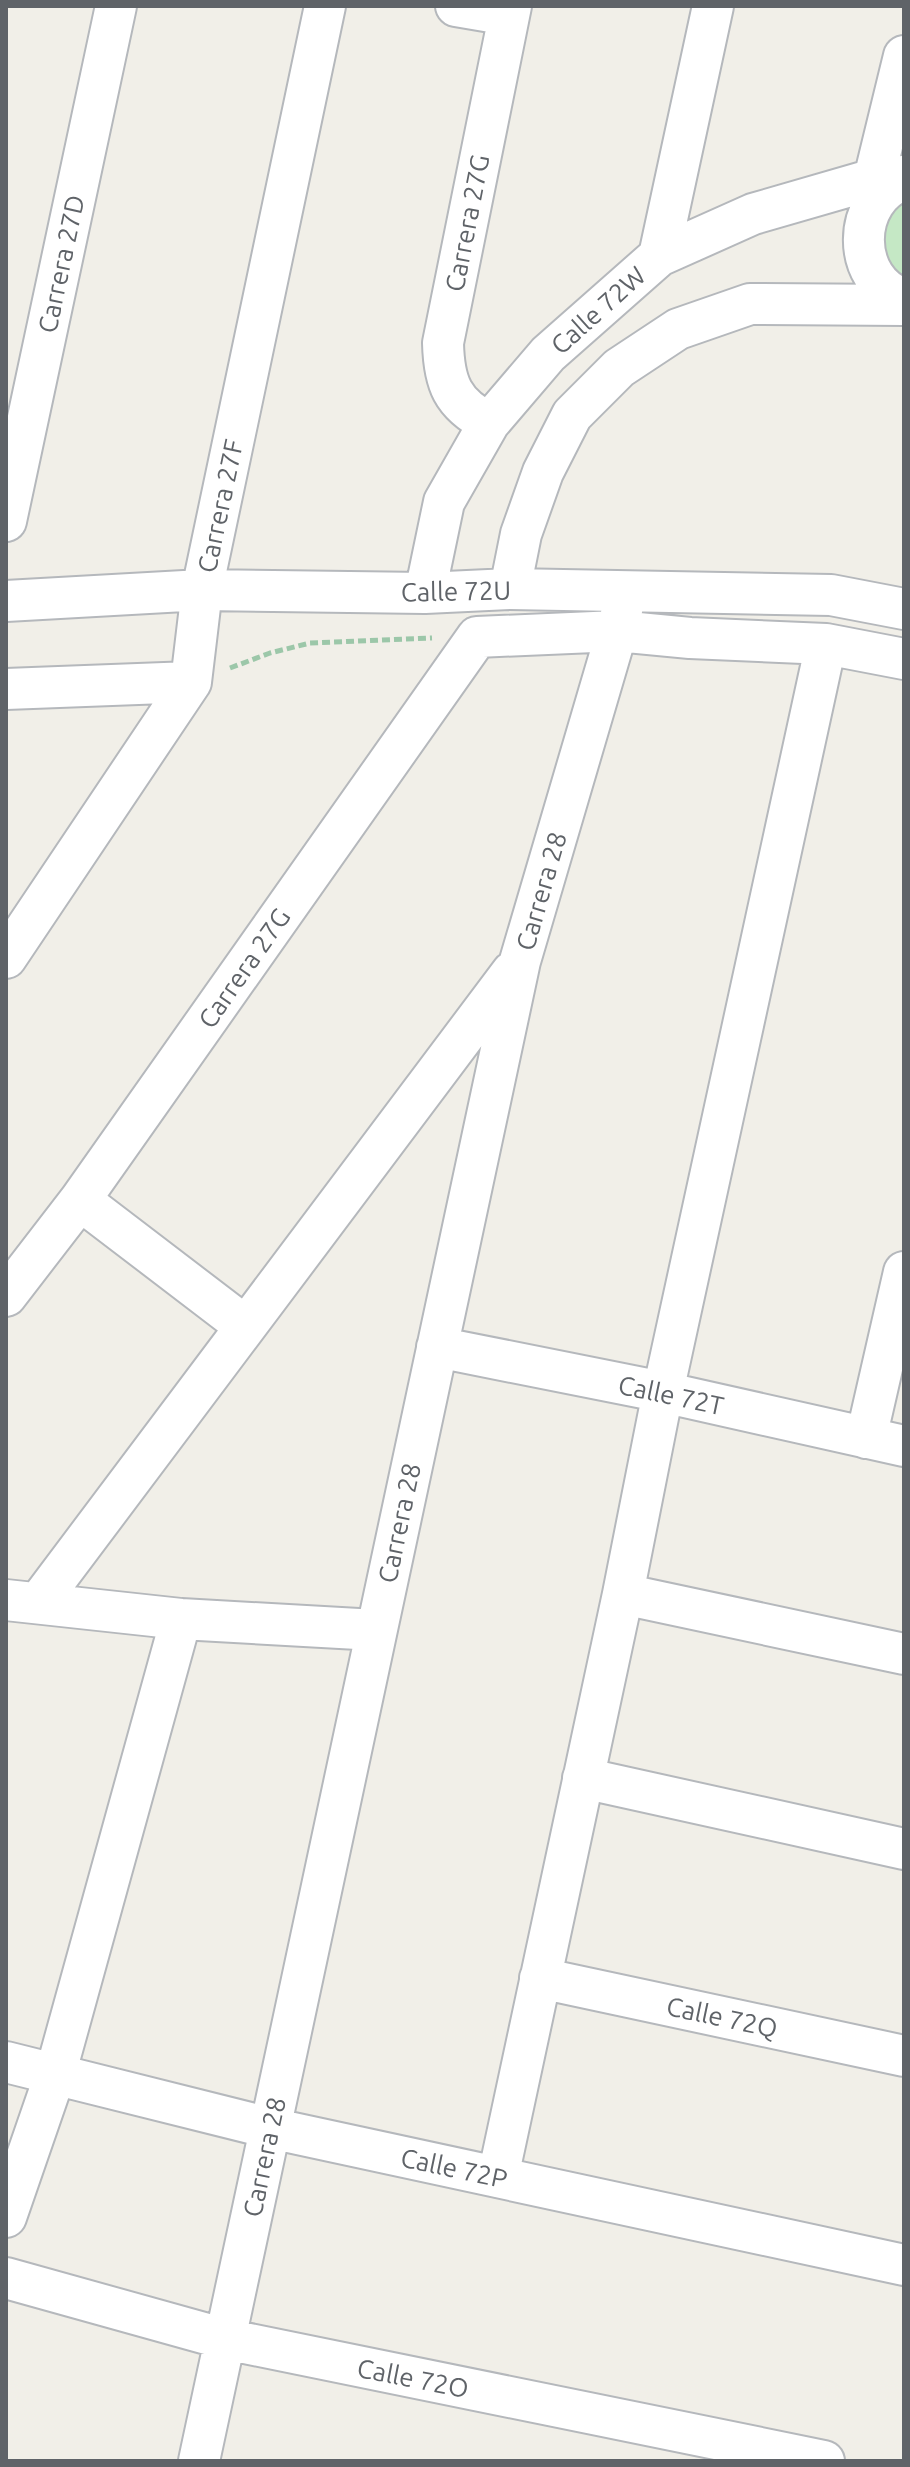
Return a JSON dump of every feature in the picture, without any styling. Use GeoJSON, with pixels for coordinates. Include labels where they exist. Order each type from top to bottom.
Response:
{"type":"FeatureCollection","features":[{"type":"Feature","properties":{"kind":"street","name":"Carrera 27D"},"geometry":{"type":"LineString","coordinates":[[6,521],[116,6]]}},
{"type":"Feature","properties":{"kind":"street","name":"Carrera 27F"},"geometry":{"type":"LineString","coordinates":[[6,958],[22,912],[191,682],[202,590],[325,6]]}},
{"type":"Feature","properties":{"kind":"street"},"geometry":{"type":"LineString","coordinates":[[456,6],[510,11]]}},
{"type":"Feature","properties":{"kind":"street"},"geometry":{"type":"LineString","coordinates":[[659,256],[713,6]]}},
{"type":"Feature","properties":{"kind":"street","name":"Carrera 27G"},"geometry":{"type":"LineString","coordinates":[[489,423],[471,414],[454,396],[444,370],[443,343],[510,11]]}},
{"type":"Feature","properties":{"kind":"street"},"geometry":{"type":"LineString","coordinates":[[904,56],[894,178],[877,198],[865,223],[863,251],[874,277],[904,302]]}},
{"type":"Feature","properties":{"kind":"street","name":"Calle 72W"},"geometry":{"type":"LineString","coordinates":[[425,593],[444,502],[489,423],[548,354],[659,256],[753,214],[894,178]]}},
{"type":"Feature","properties":{"kind":"street"},"geometry":{"type":"LineString","coordinates":[[510,589],[521,534],[543,472],[572,415],[619,368],[678,329],[750,304],[904,302]]}},
{"type":"Feature","properties":{"kind":"street","name":"Calle 72U"},"geometry":{"type":"LineString","coordinates":[[6,601],[202,590],[425,593],[510,589],[831,595],[904,609]]}},
{"type":"Feature","properties":{"kind":"street","name":"Carrera 28"},"geometry":{"type":"LineString","coordinates":[[199,2461],[520,961],[626,593]]}},
{"type":"Feature","properties":{"kind":"street"},"geometry":{"type":"LineString","coordinates":[[477,637],[617,631],[690,638],[826,644],[904,659]]}},
{"type":"Feature","properties":{"kind":"street","name":"Carrera 27G"},"geometry":{"type":"LineString","coordinates":[[6,1296],[80,1200],[477,637]]}},
{"type":"Feature","properties":{"kind":"street"},"geometry":{"type":"LineString","coordinates":[[498,2177],[623,1594],[663,1392],[826,644]]}},
{"type":"Feature","properties":{"kind":"street"},"geometry":{"type":"LineString","coordinates":[[6,689],[191,682]]}},
{"type":"Feature","properties":{"kind":"street"},"geometry":{"type":"LineString","coordinates":[[22,1601],[245,1326],[520,961]]}},
{"type":"Feature","properties":{"kind":"street"},"geometry":{"type":"LineString","coordinates":[[80,1200],[245,1326]]}},
{"type":"Feature","properties":{"kind":"street"},"geometry":{"type":"LineString","coordinates":[[866,1438],[904,1272]]}},
{"type":"Feature","properties":{"kind":"street","name":"Calle 72T"},"geometry":{"type":"LineString","coordinates":[[437,1347],[663,1392],[904,1446]]}},
{"type":"Feature","properties":{"kind":"street"},"geometry":{"type":"LineString","coordinates":[[623,1594],[904,1654]]}},
{"type":"Feature","properties":{"kind":"street"},"geometry":{"type":"LineString","coordinates":[[22,1601],[181,1619],[376,1630]]}},
{"type":"Feature","properties":{"kind":"street"},"geometry":{"type":"LineString","coordinates":[[6,2217],[55,2075],[181,1619]]}},
{"type":"Feature","properties":{"kind":"street"},"geometry":{"type":"LineString","coordinates":[[583,1778],[904,1849]]}},
{"type":"Feature","properties":{"kind":"street","name":"Calle 72Q"},"geometry":{"type":"LineString","coordinates":[[540,1978],[904,2056]]}},
{"type":"Feature","properties":{"kind":"street","name":"Calle 72P"},"geometry":{"type":"LineString","coordinates":[[6,2062],[270,2128],[904,2265]]}},
{"type":"Feature","properties":{"kind":"street","name":"Calle 72O"},"geometry":{"type":"LineString","coordinates":[[6,2278],[225,2339],[824,2461]]}},
{"type":"Feature","properties":{"kind":"path"},"geometry":{"type":"LineString","coordinates":[[191,682],[270,653],[310,643],[477,637]]}},
{"type":"Feature","properties":{"kind":"green space"},"geometry":{"type":"Polygon","coordinates":[[[904,180],[904,299],[865,223],[904,180]]]}}]}
